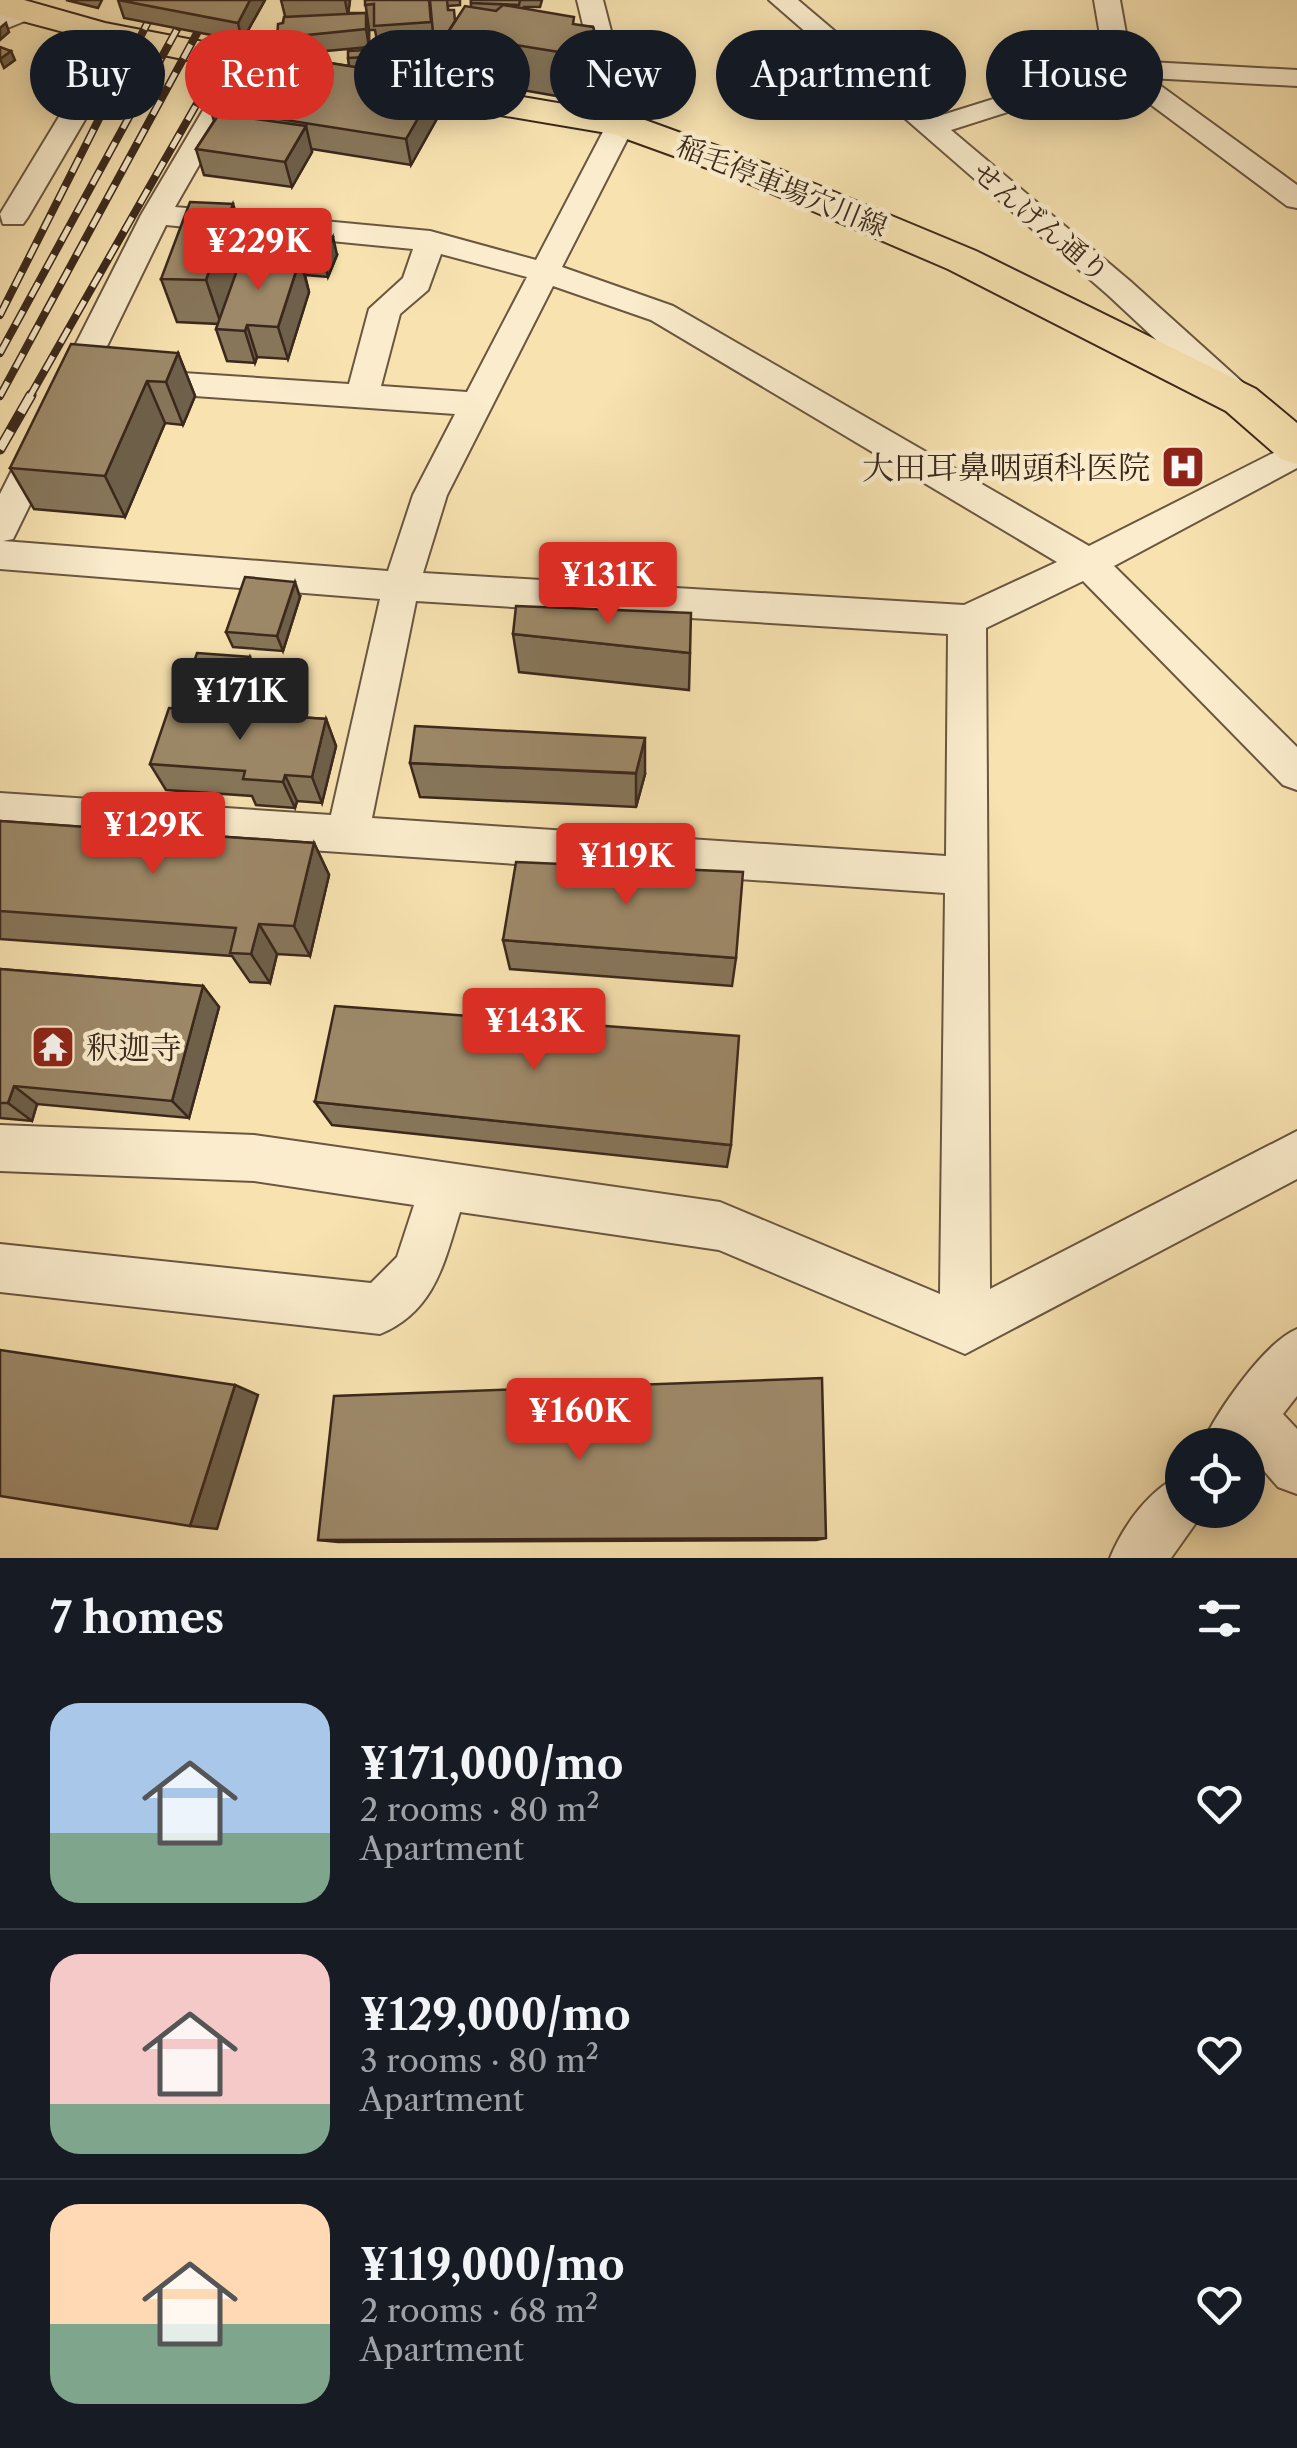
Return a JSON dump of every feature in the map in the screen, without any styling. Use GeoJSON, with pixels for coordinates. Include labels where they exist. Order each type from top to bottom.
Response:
{"type":"FeatureCollection","features":[{"type":"Feature","properties":{"kind":"main road","name":"稲毛停車場穴川線"},"geometry":{"type":"LineString","coordinates":[[9,13],[92,30]]}},
{"type":"Feature","properties":{"kind":"main road","name":"稲毛停車場穴川線"},"geometry":{"type":"LineString","coordinates":[[334,77],[621,124],[756,173],[962,260],[1241,400]]}},
{"type":"Feature","properties":{"kind":"main road","name":"せんげん通り"},"geometry":{"type":"LineString","coordinates":[[1241,400],[1297,450]]}},
{"type":"Feature","properties":{"kind":"street"},"geometry":{"type":"LineString","coordinates":[[348,833],[401,586],[430,495],[621,124],[590,0]]}},
{"type":"Feature","properties":{"kind":"street","name":"せんげん通り"},"geometry":{"type":"LineString","coordinates":[[782,0],[1119,288],[1241,400]]}},
{"type":"Feature","properties":{"kind":"street"},"geometry":{"type":"LineString","coordinates":[[1108,0],[1113,30]]}},
{"type":"Feature","properties":{"kind":"street"},"geometry":{"type":"LineString","coordinates":[[1163,70],[1297,78]]}},
{"type":"Feature","properties":{"kind":"street"},"geometry":{"type":"LineString","coordinates":[[1163,101],[1297,200]]}},
{"type":"Feature","properties":{"kind":"street"},"geometry":{"type":"LineString","coordinates":[[929,128],[986,110]]}},
{"type":"Feature","properties":{"kind":"street"},"geometry":{"type":"LineString","coordinates":[[12,217],[70,120]]}},
{"type":"Feature","properties":{"kind":"street"},"geometry":{"type":"LineString","coordinates":[[0,528],[156,215],[212,120]]}},
{"type":"Feature","properties":{"kind":"street"},"geometry":{"type":"LineString","coordinates":[[156,215],[430,240],[544,272],[662,313],[1088,563],[1297,773]]}},
{"type":"Feature","properties":{"kind":"street"},"geometry":{"type":"LineString","coordinates":[[362,396],[385,309],[417,282],[430,240]]}},
{"type":"Feature","properties":{"kind":"street"},"geometry":{"type":"LineString","coordinates":[[76,377],[477,404]]}},
{"type":"Feature","properties":{"kind":"street"},"geometry":{"type":"LineString","coordinates":[[0,555],[401,586],[968,620],[1088,563],[1297,450]]}},
{"type":"Feature","properties":{"kind":"street"},"geometry":{"type":"LineString","coordinates":[[965,1329],[968,620]]}},
{"type":"Feature","properties":{"kind":"street"},"geometry":{"type":"LineString","coordinates":[[0,811],[964,876]]}},
{"type":"Feature","properties":{"kind":"street"},"geometry":{"type":"LineString","coordinates":[[0,1148],[254,1158],[720,1226],[965,1329]]}},
{"type":"Feature","properties":{"kind":"street"},"geometry":{"type":"LineString","coordinates":[[965,1329],[1297,1154]]}},
{"type":"Feature","properties":{"kind":"street"},"geometry":{"type":"LineString","coordinates":[[0,1268],[380,1309],[417,1272],[444,1186]]}},
{"type":"Feature","properties":{"kind":"street"},"geometry":{"type":"LineString","coordinates":[[1270,1392],[1297,1468]]}},
{"type":"Feature","properties":{"kind":"street"},"geometry":{"type":"LineString","coordinates":[[1148,1554],[1165,1528]]}},
{"type":"Feature","properties":{"kind":"building"},"geometry":{"type":"Polygon","coordinates":[[[118,0],[250,0],[238,23],[118,0]]]}},
{"type":"Feature","properties":{"kind":"building"},"geometry":{"type":"Polygon","coordinates":[[[365,0],[429,0],[431,22],[374,26],[374,4],[365,5],[365,0]]]}},
{"type":"Feature","properties":{"kind":"building"},"geometry":{"type":"Polygon","coordinates":[[[430,0],[447,0],[455,21],[449,30],[433,30],[430,0]]]}},
{"type":"Feature","properties":{"kind":"building"},"geometry":{"type":"Polygon","coordinates":[[[471,0],[520,0],[519,5],[471,0]]]}},
{"type":"Feature","properties":{"kind":"building"},"geometry":{"type":"Polygon","coordinates":[[[503,5],[574,17],[573,24],[594,30],[550,30],[550,51],[530,47],[530,30],[450,30],[465,6],[496,11],[503,5]]]}},
{"type":"Feature","properties":{"kind":"building"},"geometry":{"type":"Polygon","coordinates":[[[366,13],[366,29],[278,30],[284,17],[366,13]]]}},
{"type":"Feature","properties":{"kind":"building"},"geometry":{"type":"Polygon","coordinates":[[[0,47],[11,51],[0,59],[0,47]]]}},
{"type":"Feature","properties":{"kind":"building"},"geometry":{"type":"Polygon","coordinates":[[[334,64],[354,67],[354,120],[417,120],[406,139],[286,120],[334,120],[334,64]]]}},
{"type":"Feature","properties":{"kind":"building"},"geometry":{"type":"Polygon","coordinates":[[[215,120],[262,120],[306,126],[285,162],[196,149],[215,120]]]}},
{"type":"Feature","properties":{"kind":"building"},"geometry":{"type":"Polygon","coordinates":[[[190,202],[233,204],[206,280],[161,279],[190,202]]]}},
{"type":"Feature","properties":{"kind":"building"},"geometry":{"type":"Polygon","coordinates":[[[256,230],[333,237],[324,260],[246,252],[256,230]]]}},
{"type":"Feature","properties":{"kind":"building"},"geometry":{"type":"Polygon","coordinates":[[[242,256],[300,259],[278,327],[216,329],[242,256]]]}},
{"type":"Feature","properties":{"kind":"building"},"geometry":{"type":"Polygon","coordinates":[[[71,344],[178,353],[166,382],[147,381],[105,476],[10,468],[71,344]]]}},
{"type":"Feature","properties":{"kind":"building"},"geometry":{"type":"Polygon","coordinates":[[[245,577],[295,582],[277,636],[226,632],[245,577]]]}},
{"type":"Feature","properties":{"kind":"building"},"geometry":{"type":"Polygon","coordinates":[[[516,606],[691,613],[690,653],[513,634],[516,606]]]}},
{"type":"Feature","properties":{"kind":"building"},"geometry":{"type":"Polygon","coordinates":[[[197,653],[250,657],[245,673],[267,676],[258,703],[182,697],[197,653]]]}},
{"type":"Feature","properties":{"kind":"building"},"geometry":{"type":"Polygon","coordinates":[[[169,708],[326,719],[312,777],[285,775],[283,782],[243,779],[245,771],[150,764],[169,708]]]}},
{"type":"Feature","properties":{"kind":"building"},"geometry":{"type":"Polygon","coordinates":[[[415,726],[645,738],[636,773],[410,763],[415,726]]]}},
{"type":"Feature","properties":{"kind":"building"},"geometry":{"type":"Polygon","coordinates":[[[0,821],[314,843],[294,926],[259,924],[251,954],[230,953],[236,928],[0,911],[0,821]]]}},
{"type":"Feature","properties":{"kind":"building"},"geometry":{"type":"Polygon","coordinates":[[[516,862],[743,872],[736,958],[503,940],[516,862]]]}},
{"type":"Feature","properties":{"kind":"building"},"geometry":{"type":"Polygon","coordinates":[[[0,969],[203,986],[172,1101],[14,1086],[8,1103],[0,1103],[0,969]]]}},
{"type":"Feature","properties":{"kind":"building"},"geometry":{"type":"Polygon","coordinates":[[[335,1006],[739,1036],[731,1145],[315,1102],[335,1006]]]}},
{"type":"Feature","properties":{"kind":"building"},"geometry":{"type":"Polygon","coordinates":[[[0,1350],[235,1385],[190,1526],[0,1496],[0,1350]]]}},
{"type":"Feature","properties":{"kind":"building"},"geometry":{"type":"Polygon","coordinates":[[[822,1378],[826,1538],[318,1540],[334,1396],[822,1378]]]}},
{"type":"Feature","properties":{"kind":"railway"},"geometry":{"type":"LineString","coordinates":[[0,315],[159,0]]}},
{"type":"Feature","properties":{"kind":"railway"},"geometry":{"type":"LineString","coordinates":[[0,353],[193,0]]}},
{"type":"Feature","properties":{"kind":"railway"},"geometry":{"type":"LineString","coordinates":[[0,396],[215,0]]}},
{"type":"Feature","properties":{"kind":"railway"},"geometry":{"type":"LineString","coordinates":[[29,398],[256,0]]}},
{"type":"Feature","properties":{"kind":"railway"},"geometry":{"type":"LineString","coordinates":[[0,449],[31,395]]}},
{"type":"Feature","properties":{"kind":"place","name":"大田耳鼻咽頭科医院"},"geometry":{"type":"Point","coordinates":[1183,467]}},
{"type":"Feature","properties":{"kind":"place","name":"釈迦寺"},"geometry":{"type":"Point","coordinates":[53,1047]}}]}
